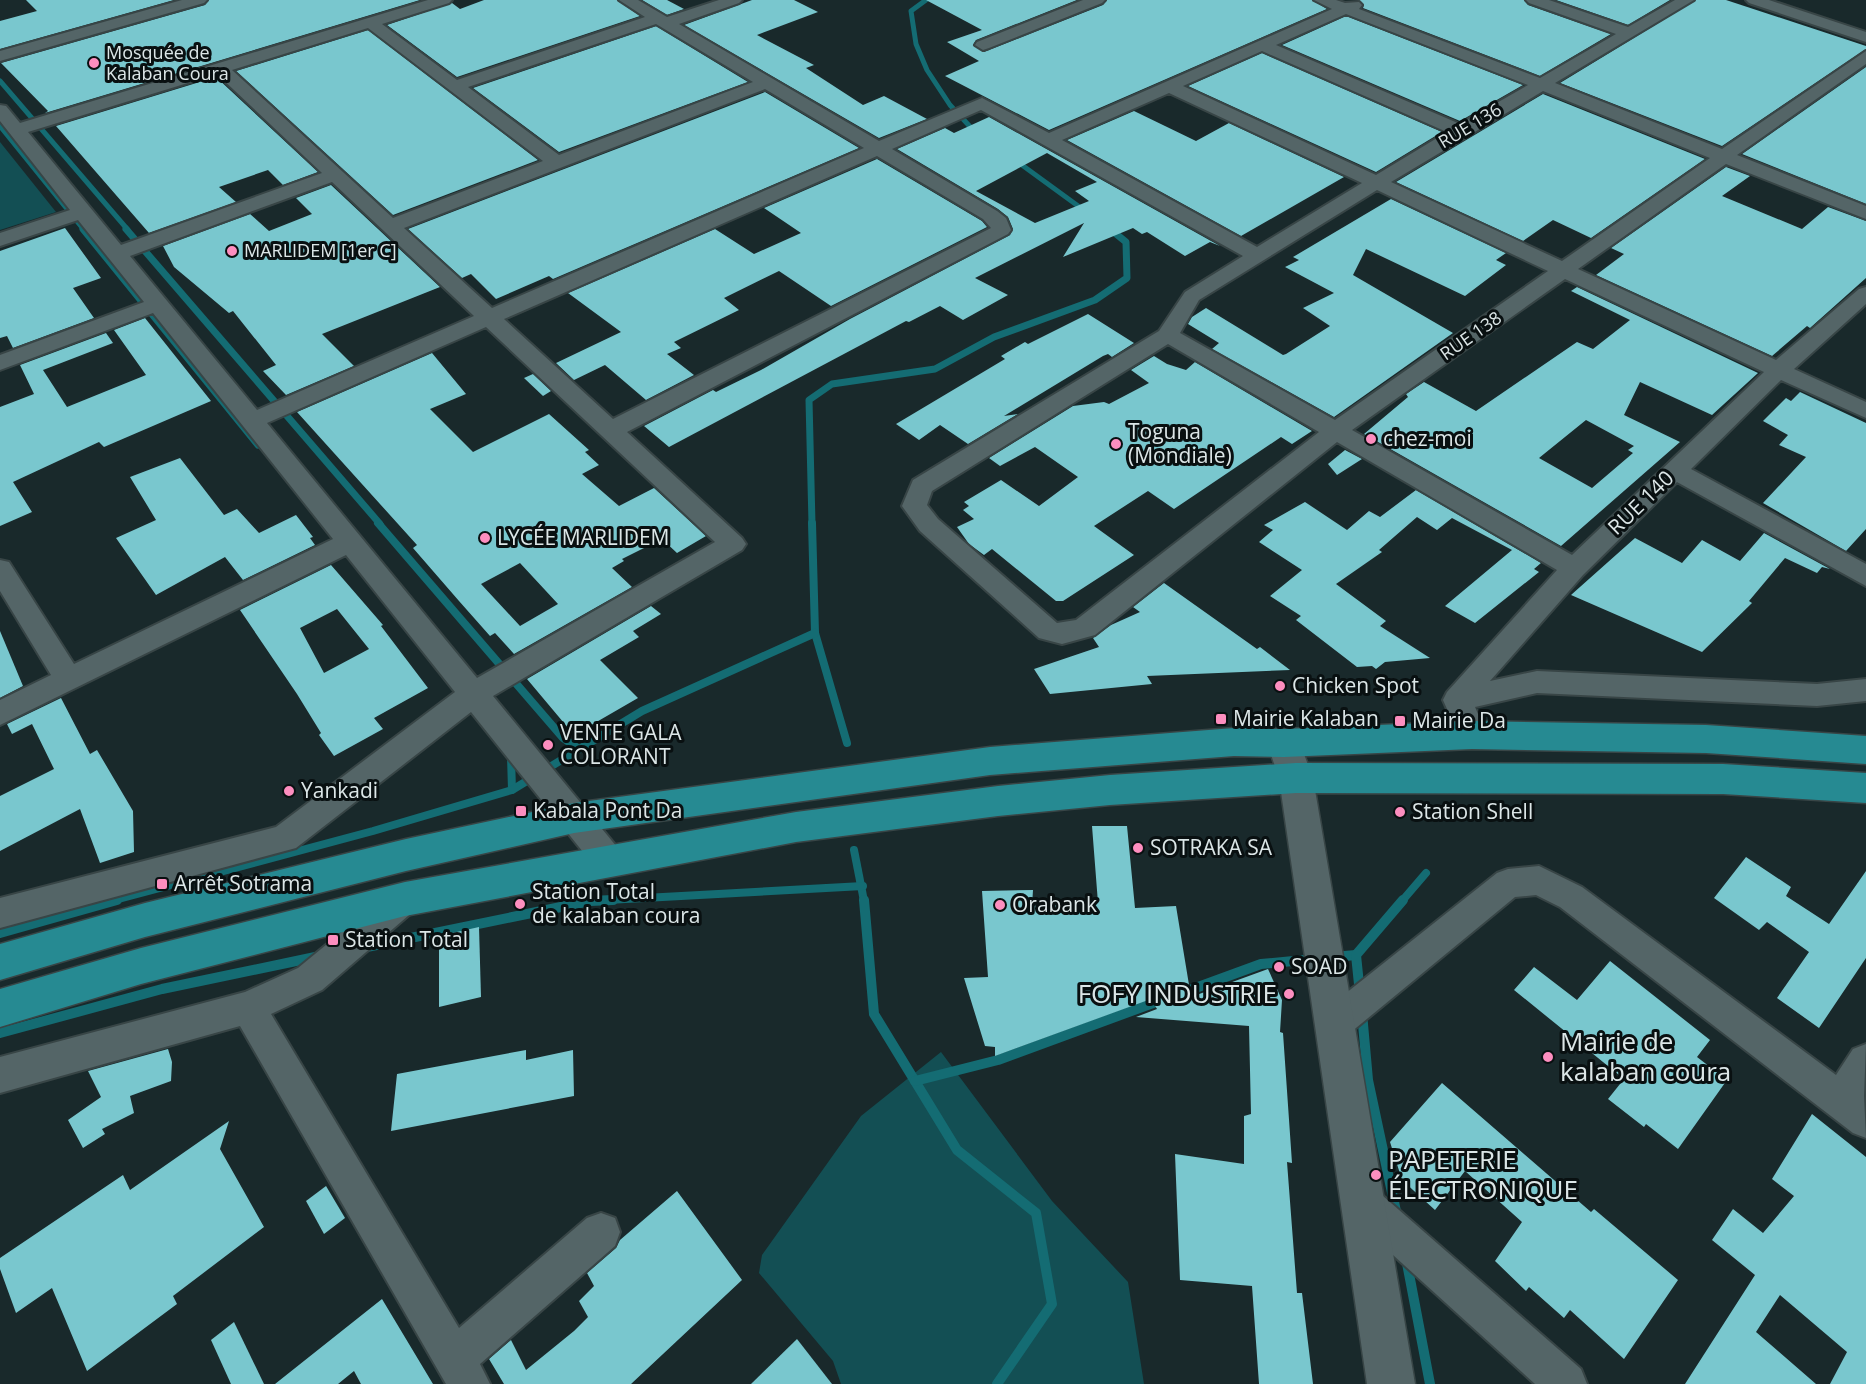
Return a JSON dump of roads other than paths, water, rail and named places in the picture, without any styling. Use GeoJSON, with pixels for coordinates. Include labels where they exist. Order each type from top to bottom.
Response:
{"type":"FeatureCollection","features":[{"type":"Feature","properties":{"kind":"highway"},"geometry":{"type":"LineString","coordinates":[[0,1008],[141,966],[405,899],[796,827],[998,801],[1110,790],[1472,735],[1706,739],[1866,750]]}},
{"type":"Feature","properties":{"kind":"highway"},"geometry":{"type":"LineString","coordinates":[[0,962],[156,917],[406,855],[574,818],[990,761],[1234,742],[1290,761],[1723,779],[1866,788]]}},
{"type":"Feature","properties":{"kind":"street"},"geometry":{"type":"LineString","coordinates":[[0,56],[199,0]]}},
{"type":"Feature","properties":{"kind":"street"},"geometry":{"type":"LineString","coordinates":[[16,130],[370,22],[412,4],[444,0]]}},
{"type":"Feature","properties":{"kind":"street"},"geometry":{"type":"LineString","coordinates":[[611,430],[1000,230],[999,222],[990,215],[627,0]]}},
{"type":"Feature","properties":{"kind":"street"},"geometry":{"type":"LineString","coordinates":[[454,86],[661,20],[734,0]]}},
{"type":"Feature","properties":{"kind":"street"},"geometry":{"type":"LineString","coordinates":[[983,45],[1097,0]]}},
{"type":"Feature","properties":{"kind":"street"},"geometry":{"type":"LineString","coordinates":[[1322,0],[1866,213]]}},
{"type":"Feature","properties":{"kind":"street"},"geometry":{"type":"LineString","coordinates":[[1049,139],[1172,87],[1364,0]]}},
{"type":"Feature","properties":{"kind":"street"},"geometry":{"type":"LineString","coordinates":[[1534,0],[1629,33]]}},
{"type":"Feature","properties":{"kind":"street","name":"RUE 136"},"geometry":{"type":"LineString","coordinates":[[1168,335],[1174,320],[1192,296],[1461,131],[1686,0]]}},
{"type":"Feature","properties":{"kind":"street"},"geometry":{"type":"LineString","coordinates":[[1754,0],[1866,37]]}},
{"type":"Feature","properties":{"kind":"street"},"geometry":{"type":"LineString","coordinates":[[370,22],[556,162]]}},
{"type":"Feature","properties":{"kind":"street"},"geometry":{"type":"LineString","coordinates":[[1263,46],[1461,131]]}},
{"type":"Feature","properties":{"kind":"street","name":"RUE 138"},"geometry":{"type":"LineString","coordinates":[[1168,335],[960,461],[922,486],[916,496],[914,506],[929,525],[1049,632],[1073,633],[1084,628],[1336,430],[1866,56]]}},
{"type":"Feature","properties":{"kind":"street"},"geometry":{"type":"LineString","coordinates":[[0,913],[285,838],[394,757],[473,694],[733,544],[220,68]]}},
{"type":"Feature","properties":{"kind":"street"},"geometry":{"type":"LineString","coordinates":[[390,226],[765,83]]}},
{"type":"Feature","properties":{"kind":"street"},"geometry":{"type":"LineString","coordinates":[[1172,87],[1378,181],[1866,411]]}},
{"type":"Feature","properties":{"kind":"street"},"geometry":{"type":"LineString","coordinates":[[252,421],[982,103],[1256,255]]}},
{"type":"Feature","properties":{"kind":"street"},"geometry":{"type":"LineString","coordinates":[[0,110],[609,862]]}},
{"type":"Feature","properties":{"kind":"street"},"geometry":{"type":"LineString","coordinates":[[116,254],[335,175]]}},
{"type":"Feature","properties":{"kind":"street"},"geometry":{"type":"LineString","coordinates":[[0,240],[82,212]]}},
{"type":"Feature","properties":{"kind":"street","name":"RUE 140"},"geometry":{"type":"LineString","coordinates":[[1457,700],[1574,568],[1779,370],[1866,293]]}},
{"type":"Feature","properties":{"kind":"street"},"geometry":{"type":"LineString","coordinates":[[0,363],[158,304]]}},
{"type":"Feature","properties":{"kind":"street"},"geometry":{"type":"LineString","coordinates":[[1168,335],[1574,568]]}},
{"type":"Feature","properties":{"kind":"street"},"geometry":{"type":"LineString","coordinates":[[1674,470],[1866,576]]}},
{"type":"Feature","properties":{"kind":"street"},"geometry":{"type":"LineString","coordinates":[[0,713],[350,542]]}},
{"type":"Feature","properties":{"kind":"street"},"geometry":{"type":"LineString","coordinates":[[0,569],[68,680]]}},
{"type":"Feature","properties":{"kind":"street"},"geometry":{"type":"LineString","coordinates":[[1472,735],[1457,700],[1537,682],[1817,695],[1866,690]]}},
{"type":"Feature","properties":{"kind":"street"},"geometry":{"type":"LineString","coordinates":[[1290,761],[1391,1384]]}},
{"type":"Feature","properties":{"kind":"street"},"geometry":{"type":"LineString","coordinates":[[1333,1025],[1508,883],[1539,880],[1571,897],[1853,1110],[1866,1061]]}},
{"type":"Feature","properties":{"kind":"street"},"geometry":{"type":"LineString","coordinates":[[0,1075],[248,1007],[309,979],[405,899]]}},
{"type":"Feature","properties":{"kind":"street"},"geometry":{"type":"LineString","coordinates":[[248,1007],[462,1371],[601,1232]]}},
{"type":"Feature","properties":{"kind":"street"},"geometry":{"type":"LineString","coordinates":[[1362,1202],[1566,1384]]}},
{"type":"Feature","properties":{"kind":"waterway"},"geometry":{"type":"LineString","coordinates":[[926,0],[911,11],[916,44],[927,70],[950,105],[975,132]]}},
{"type":"Feature","properties":{"kind":"waterway"},"geometry":{"type":"LineString","coordinates":[[0,81],[128,230]]}},
{"type":"Feature","properties":{"kind":"waterway"},"geometry":{"type":"LineString","coordinates":[[0,126],[84,230]]}},
{"type":"Feature","properties":{"kind":"waterway"},"geometry":{"type":"LineString","coordinates":[[1015,160],[1085,211]]}},
{"type":"Feature","properties":{"kind":"waterway"},"geometry":{"type":"LineString","coordinates":[[83,229],[258,445]]}},
{"type":"Feature","properties":{"kind":"waterway"},"geometry":{"type":"LineString","coordinates":[[126,229],[380,524]]}},
{"type":"Feature","properties":{"kind":"waterway"},"geometry":{"type":"LineString","coordinates":[[812,524],[809,400],[832,384],[935,369],[994,337],[1095,300],[1127,278],[1126,242],[1110,229]]}},
{"type":"Feature","properties":{"kind":"waterway"},"geometry":{"type":"LineString","coordinates":[[378,523],[563,738],[579,749]]}},
{"type":"Feature","properties":{"kind":"waterway"},"geometry":{"type":"LineString","coordinates":[[812,523],[815,633]]}},
{"type":"Feature","properties":{"kind":"waterway"},"geometry":{"type":"LineString","coordinates":[[512,790],[642,711],[815,633]]}},
{"type":"Feature","properties":{"kind":"waterway"},"geometry":{"type":"LineString","coordinates":[[815,633],[847,743]]}},
{"type":"Feature","properties":{"kind":"waterway"},"geometry":{"type":"LineString","coordinates":[[508,753],[511,756],[512,790]]}},
{"type":"Feature","properties":{"kind":"waterway"},"geometry":{"type":"LineString","coordinates":[[111,901],[373,831],[512,790]]}},
{"type":"Feature","properties":{"kind":"waterway"},"geometry":{"type":"LineString","coordinates":[[854,850],[861,886]]}},
{"type":"Feature","properties":{"kind":"waterway"},"geometry":{"type":"LineString","coordinates":[[1402,901],[1426,873]]}},
{"type":"Feature","properties":{"kind":"waterway"},"geometry":{"type":"LineString","coordinates":[[589,901],[861,886]]}},
{"type":"Feature","properties":{"kind":"waterway"},"geometry":{"type":"LineString","coordinates":[[861,886],[864,901]]}},
{"type":"Feature","properties":{"kind":"waterway"},"geometry":{"type":"LineString","coordinates":[[0,933],[117,900]]}},
{"type":"Feature","properties":{"kind":"waterway"},"geometry":{"type":"LineString","coordinates":[[362,948],[590,901],[613,900]]}},
{"type":"Feature","properties":{"kind":"waterway"},"geometry":{"type":"LineString","coordinates":[[864,900],[874,1014],[957,1150],[1036,1213],[1052,1304],[997,1384]]}},
{"type":"Feature","properties":{"kind":"waterway"},"geometry":{"type":"LineString","coordinates":[[1356,955],[1403,900]]}},
{"type":"Feature","properties":{"kind":"waterway"},"geometry":{"type":"LineString","coordinates":[[1333,957],[1356,955]]}},
{"type":"Feature","properties":{"kind":"waterway"},"geometry":{"type":"LineString","coordinates":[[1356,955],[1360,994]]}},
{"type":"Feature","properties":{"kind":"waterway"},"geometry":{"type":"LineString","coordinates":[[0,1033],[162,989],[320,956]]}},
{"type":"Feature","properties":{"kind":"waterway"},"geometry":{"type":"LineString","coordinates":[[1179,994],[1261,964],[1314,959]]}},
{"type":"Feature","properties":{"kind":"waterway"},"geometry":{"type":"LineString","coordinates":[[915,1081],[998,1060],[1164,999]]}},
{"type":"Feature","properties":{"kind":"waterway"},"geometry":{"type":"LineString","coordinates":[[1362,1013],[1368,1080],[1397,1216]]}},
{"type":"Feature","properties":{"kind":"waterway"},"geometry":{"type":"LineString","coordinates":[[1406,1258],[1430,1384]]}},
{"type":"Feature","properties":{"kind":"place","name":"Mosquée de Kalaban Coura"},"geometry":{"type":"Point","coordinates":[94,63]}},
{"type":"Feature","properties":{"kind":"place","name":"MARLIDEM [1er C]"},"geometry":{"type":"Point","coordinates":[232,251]}},
{"type":"Feature","properties":{"kind":"place","name":"chez-moi"},"geometry":{"type":"Point","coordinates":[1371,439]}},
{"type":"Feature","properties":{"kind":"place","name":"Toguna (Mondiale)"},"geometry":{"type":"Point","coordinates":[1116,444]}},
{"type":"Feature","properties":{"kind":"place","name":"LYCÉE MARLIDEM"},"geometry":{"type":"Point","coordinates":[485,538]}},
{"type":"Feature","properties":{"kind":"place","name":"Chicken Spot"},"geometry":{"type":"Point","coordinates":[1280,686]}},
{"type":"Feature","properties":{"kind":"place","name":"Mairie Kalaban"},"geometry":{"type":"Point","coordinates":[1221,719]}},
{"type":"Feature","properties":{"kind":"place","name":"Mairie Da"},"geometry":{"type":"Point","coordinates":[1400,721]}},
{"type":"Feature","properties":{"kind":"place","name":"VENTE GALA COLORANT"},"geometry":{"type":"Point","coordinates":[548,745]}},
{"type":"Feature","properties":{"kind":"place","name":"Yankadi"},"geometry":{"type":"Point","coordinates":[289,791]}},
{"type":"Feature","properties":{"kind":"place","name":"Kabala Pont Da"},"geometry":{"type":"Point","coordinates":[521,811]}},
{"type":"Feature","properties":{"kind":"place","name":"Station Shell"},"geometry":{"type":"Point","coordinates":[1400,812]}},
{"type":"Feature","properties":{"kind":"place","name":"SOTRAKA SA"},"geometry":{"type":"Point","coordinates":[1138,848]}},
{"type":"Feature","properties":{"kind":"place","name":"Arrêt Sotrama"},"geometry":{"type":"Point","coordinates":[162,884]}},
{"type":"Feature","properties":{"kind":"place","name":"Station Total de kalaban coura"},"geometry":{"type":"Point","coordinates":[520,904]}},
{"type":"Feature","properties":{"kind":"place","name":"Orabank"},"geometry":{"type":"Point","coordinates":[1000,905]}},
{"type":"Feature","properties":{"kind":"place","name":"Station Total"},"geometry":{"type":"Point","coordinates":[333,940]}},
{"type":"Feature","properties":{"kind":"place","name":"SOAD"},"geometry":{"type":"Point","coordinates":[1279,967]}},
{"type":"Feature","properties":{"kind":"place","name":"FOFY INDUSTRIE"},"geometry":{"type":"Point","coordinates":[1289,994]}},
{"type":"Feature","properties":{"kind":"place","name":"Mairie de kalaban coura"},"geometry":{"type":"Point","coordinates":[1548,1057]}},
{"type":"Feature","properties":{"kind":"place","name":"PAPETERIE ÉLECTRONIQUE"},"geometry":{"type":"Point","coordinates":[1376,1175]}}]}
